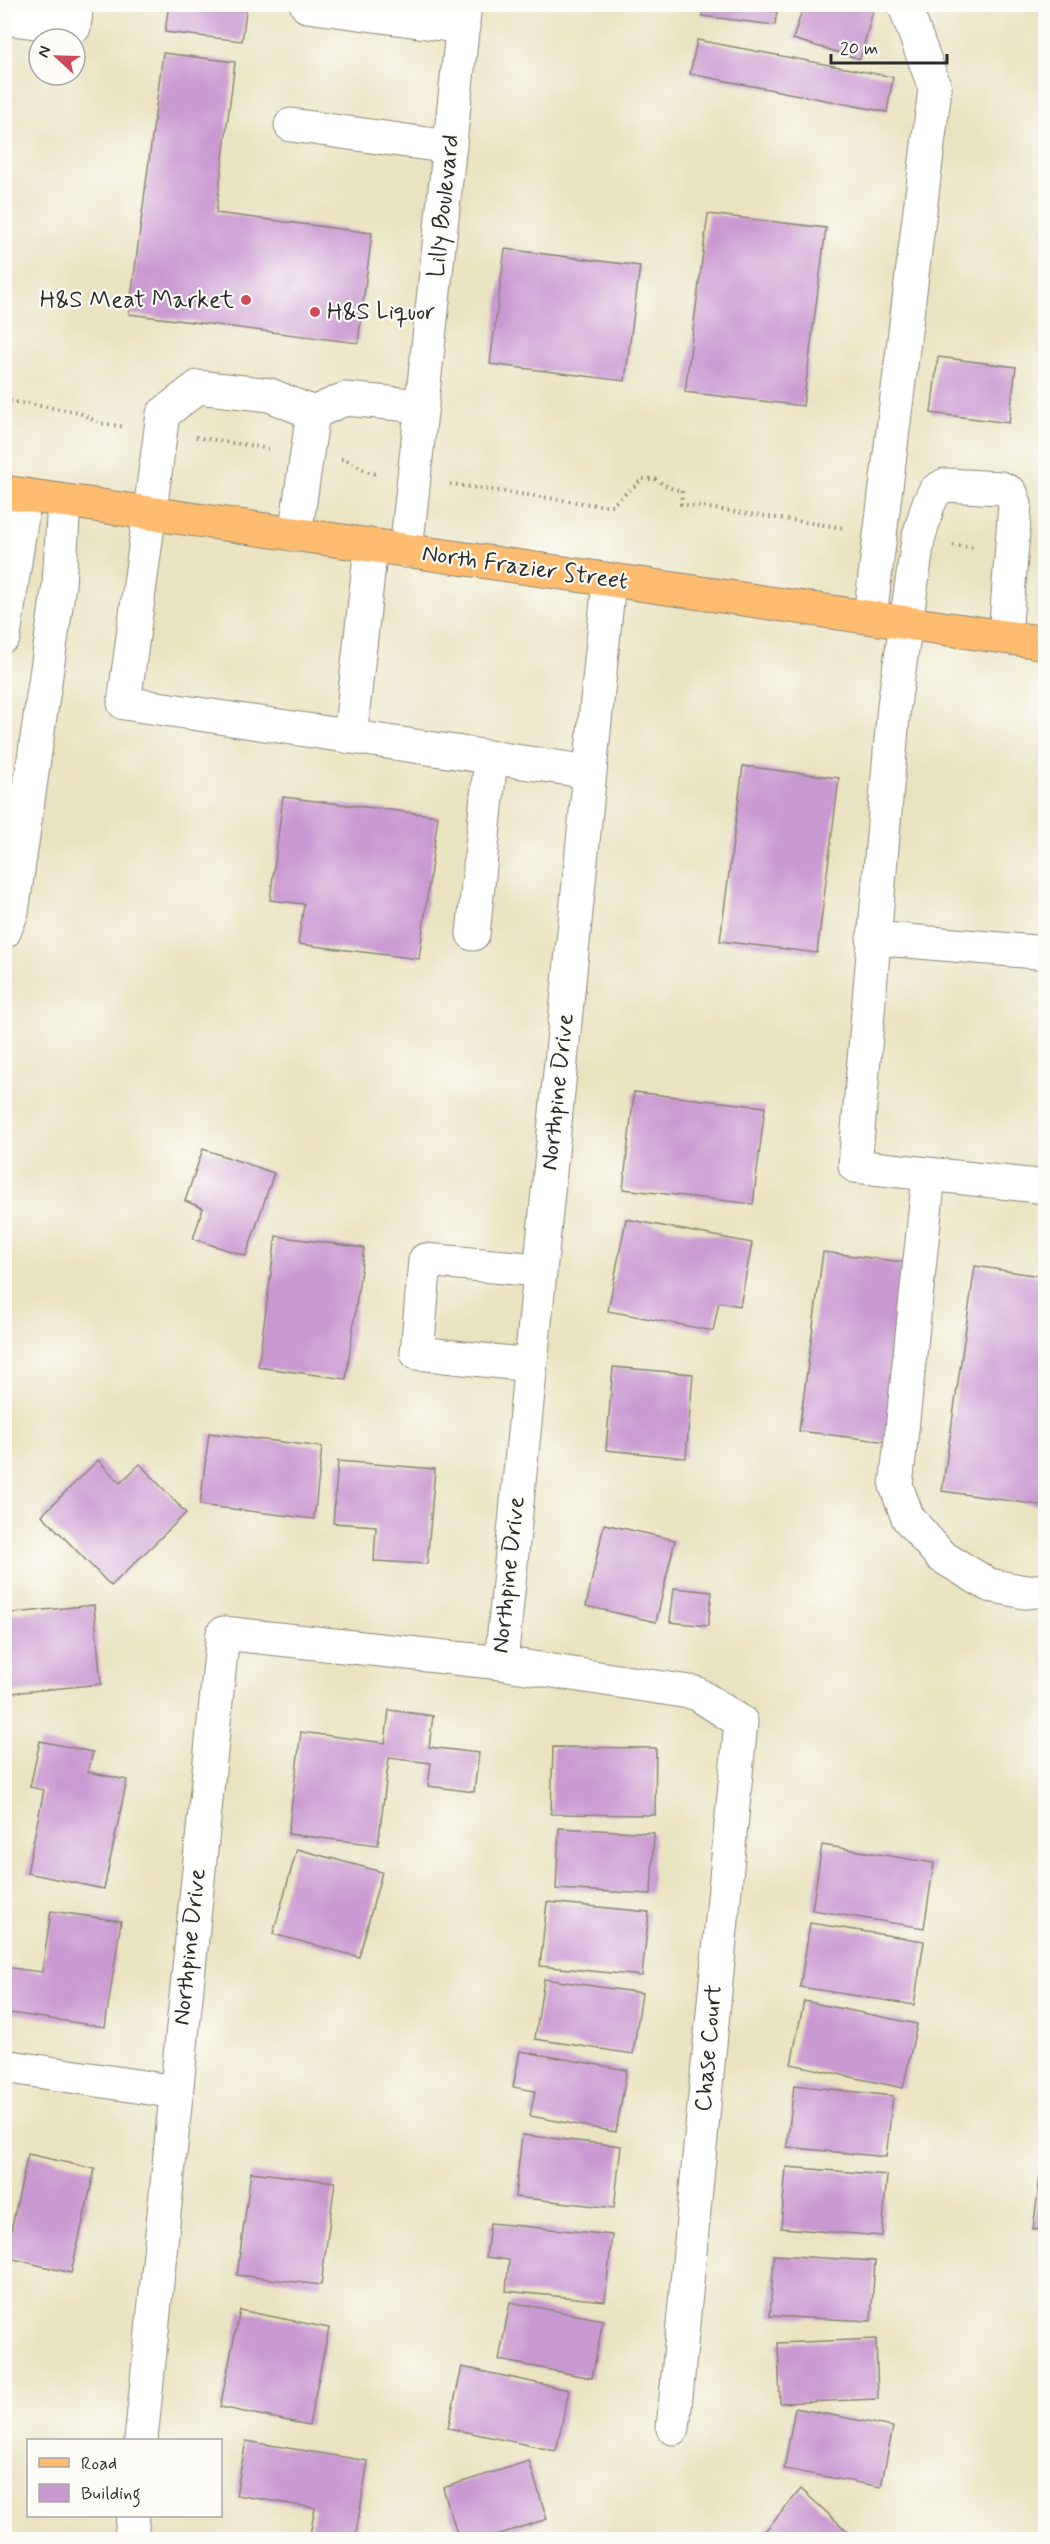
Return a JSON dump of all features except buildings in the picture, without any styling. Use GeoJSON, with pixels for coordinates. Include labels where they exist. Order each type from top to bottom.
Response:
{"type":"FeatureCollection","features":[{"type":"Feature","properties":{"kind":"main road","name":"North Frazier Street"},"geometry":{"type":"LineString","coordinates":[[15,494],[1046,642]]}},
{"type":"Feature","properties":{"kind":"street"},"geometry":{"type":"LineString","coordinates":[[4,18],[74,27],[77,4]]}},
{"type":"Feature","properties":{"kind":"street"},"geometry":{"type":"LineString","coordinates":[[870,617],[935,88],[904,4]]}},
{"type":"Feature","properties":{"kind":"street"},"geometry":{"type":"LineString","coordinates":[[307,6],[464,16]]}},
{"type":"Feature","properties":{"kind":"street","name":"Lilly Boulevard"},"geometry":{"type":"LineString","coordinates":[[406,551],[464,16]]}},
{"type":"Feature","properties":{"kind":"street"},"geometry":{"type":"LineString","coordinates":[[291,125],[450,147]]}},
{"type":"Feature","properties":{"kind":"street"},"geometry":{"type":"LineString","coordinates":[[422,406],[345,399],[313,413],[270,395],[198,387],[163,414],[124,703],[590,772]]}},
{"type":"Feature","properties":{"kind":"street"},"geometry":{"type":"LineString","coordinates":[[295,535],[313,413]]}},
{"type":"Feature","properties":{"kind":"street"},"geometry":{"type":"LineString","coordinates":[[1005,637],[1016,504],[1011,493],[988,485],[945,485],[935,492],[928,505],[918,540],[894,705],[855,1166],[1046,1187]]}},
{"type":"Feature","properties":{"kind":"street"},"geometry":{"type":"LineString","coordinates":[[6,617],[15,494]]}},
{"type":"Feature","properties":{"kind":"street"},"geometry":{"type":"LineString","coordinates":[[4,932],[12,912],[59,585],[63,501]]}},
{"type":"Feature","properties":{"kind":"street"},"geometry":{"type":"LineString","coordinates":[[350,737],[371,546]]}},
{"type":"Feature","properties":{"kind":"street","name":"Northpine Drive"},"geometry":{"type":"LineString","coordinates":[[141,2439],[223,1633],[501,1663],[609,581]]}},
{"type":"Feature","properties":{"kind":"street"},"geometry":{"type":"LineString","coordinates":[[472,934],[491,758]]}},
{"type":"Feature","properties":{"kind":"street"},"geometry":{"type":"LineString","coordinates":[[873,938],[1046,953]]}},
{"type":"Feature","properties":{"kind":"street"},"geometry":{"type":"LineString","coordinates":[[929,1175],[896,1486],[908,1518],[941,1556],[989,1585],[1025,1592],[1046,1590]]}},
{"type":"Feature","properties":{"kind":"street"},"geometry":{"type":"LineString","coordinates":[[530,1365],[417,1353],[425,1260],[539,1270]]}},
{"type":"Feature","properties":{"kind":"street","name":"Chase Court"},"geometry":{"type":"LineString","coordinates":[[501,1663],[696,1693],[741,1722],[673,2428]]}},
{"type":"Feature","properties":{"kind":"street"},"geometry":{"type":"LineString","coordinates":[[4,2066],[176,2092]]}},
{"type":"Feature","properties":{"kind":"street"},"geometry":{"type":"LineString","coordinates":[[131,2540],[133,2517]]}},
{"type":"Feature","properties":{"kind":"path"},"geometry":{"type":"LineString","coordinates":[[4,400],[78,412],[99,423],[350,460],[364,472],[597,505],[612,505],[643,479],[655,479],[670,488],[682,491],[681,504],[881,534]]}},
{"type":"Feature","properties":{"kind":"path"},"geometry":{"type":"LineString","coordinates":[[918,540],[1013,554]]}},
{"type":"Feature","properties":{"kind":"place","name":"H&S Meat Market"},"geometry":{"type":"Point","coordinates":[246,300]}},
{"type":"Feature","properties":{"kind":"place","name":"H&S Liquor"},"geometry":{"type":"Point","coordinates":[315,312]}}]}
